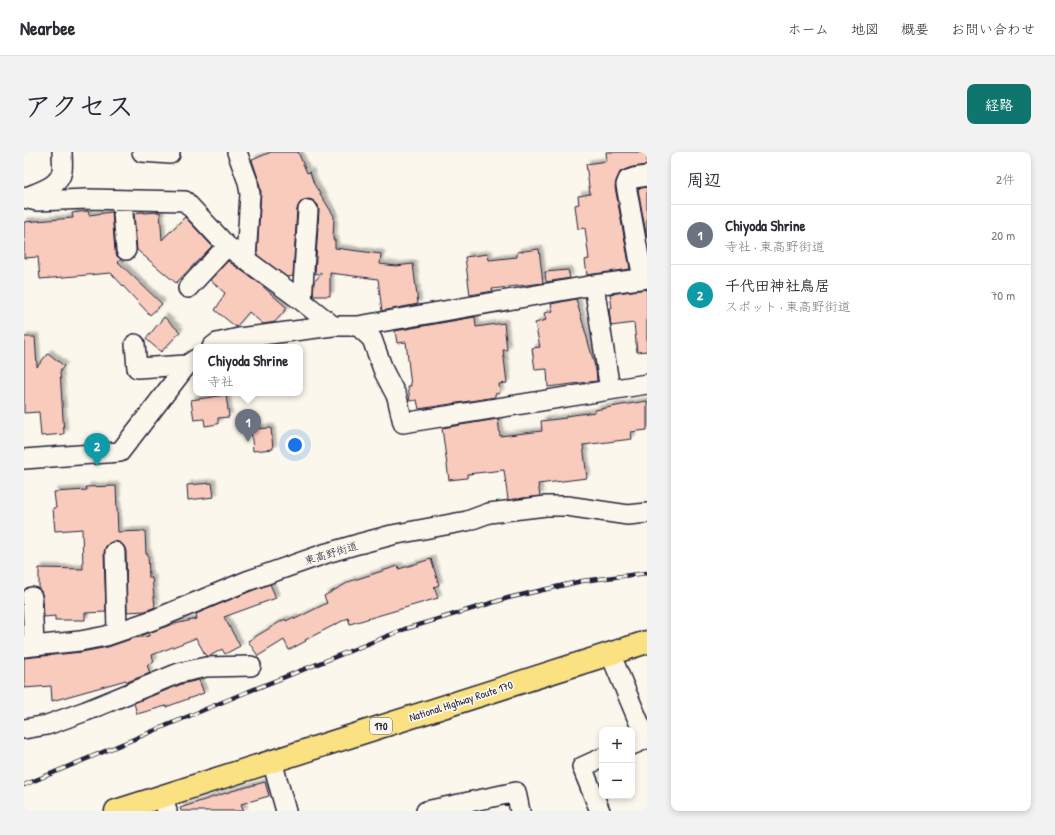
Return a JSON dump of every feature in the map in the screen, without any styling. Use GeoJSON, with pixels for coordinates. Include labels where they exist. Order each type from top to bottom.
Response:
{"type":"FeatureCollection","features":[{"type":"Feature","properties":{"kind":"highway","name":"National Highway Route 170"},"geometry":{"type":"LineString","coordinates":[[116,811],[165,804],[272,761],[647,642]]}},
{"type":"Feature","properties":{"kind":"street"},"geometry":{"type":"LineString","coordinates":[[24,198],[50,187],[57,182],[62,173],[62,152]]}},
{"type":"Feature","properties":{"kind":"street"},"geometry":{"type":"LineString","coordinates":[[142,152],[170,154]]}},
{"type":"Feature","properties":{"kind":"street"},"geometry":{"type":"LineString","coordinates":[[240,153],[250,194],[246,260]]}},
{"type":"Feature","properties":{"kind":"street"},"geometry":{"type":"LineString","coordinates":[[216,344],[239,338],[333,326],[358,326],[594,285],[645,278],[626,185],[628,180],[647,176]]}},
{"type":"Feature","properties":{"kind":"street"},"geometry":{"type":"LineString","coordinates":[[24,198],[37,202],[87,199],[185,201],[227,246],[302,301],[333,326]]}},
{"type":"Feature","properties":{"kind":"street"},"geometry":{"type":"LineString","coordinates":[[122,200],[126,250]]}},
{"type":"Feature","properties":{"kind":"street"},"geometry":{"type":"LineString","coordinates":[[302,301],[308,210]]}},
{"type":"Feature","properties":{"kind":"street"},"geometry":{"type":"LineString","coordinates":[[188,288],[227,246]]}},
{"type":"Feature","properties":{"kind":"street"},"geometry":{"type":"LineString","coordinates":[[594,285],[610,390]]}},
{"type":"Feature","properties":{"kind":"street"},"geometry":{"type":"LineString","coordinates":[[358,326],[372,339],[384,372],[396,397],[403,423],[647,384]]}},
{"type":"Feature","properties":{"kind":"street"},"geometry":{"type":"LineString","coordinates":[[134,344],[137,368],[192,362]]}},
{"type":"Feature","properties":{"kind":"street"},"geometry":{"type":"LineString","coordinates":[[24,459],[120,452],[192,362]]}},
{"type":"Feature","properties":{"kind":"street","name":"東高野街道"},"geometry":{"type":"LineString","coordinates":[[29,646],[80,641],[106,636],[153,620],[246,581],[327,553],[392,535],[467,520],[489,513],[546,506],[567,506],[628,514],[647,513]]}},
{"type":"Feature","properties":{"kind":"street"},"geometry":{"type":"LineString","coordinates":[[115,552],[117,632]]}},
{"type":"Feature","properties":{"kind":"street"},"geometry":{"type":"LineString","coordinates":[[29,646],[32,597]]}},
{"type":"Feature","properties":{"kind":"street"},"geometry":{"type":"LineString","coordinates":[[610,653],[642,741]]}},
{"type":"Feature","properties":{"kind":"street"},"geometry":{"type":"LineString","coordinates":[[24,729],[47,725],[194,669],[206,667],[251,666]]}},
{"type":"Feature","properties":{"kind":"street"},"geometry":{"type":"LineString","coordinates":[[599,759],[582,767],[600,811]]}},
{"type":"Feature","properties":{"kind":"street"},"geometry":{"type":"LineString","coordinates":[[272,761],[286,811]]}},
{"type":"Feature","properties":{"kind":"street"},"geometry":{"type":"LineString","coordinates":[[426,811],[516,792],[520,811]]}},
{"type":"Feature","properties":{"kind":"building"},"geometry":{"type":"Polygon","coordinates":[[[271,152],[298,152],[307,173],[310,172],[314,184],[334,216],[333,240],[335,240],[335,248],[381,254],[380,264],[396,266],[413,264],[418,304],[382,311],[378,279],[330,273],[330,296],[313,296],[314,282],[322,273],[315,274],[319,210],[318,205],[309,199],[303,200],[297,209],[293,276],[287,277],[257,255],[261,192],[252,160],[271,152]]]}},
{"type":"Feature","properties":{"kind":"building"},"geometry":{"type":"Polygon","coordinates":[[[606,152],[647,152],[647,165],[632,167],[620,172],[615,187],[630,269],[587,275],[585,260],[589,259],[585,228],[578,229],[575,205],[579,204],[578,196],[590,194],[586,164],[607,161],[606,152]]]}},
{"type":"Feature","properties":{"kind":"building"},"geometry":{"type":"Polygon","coordinates":[[[647,187],[647,239],[638,189],[647,187]]]}},
{"type":"Feature","properties":{"kind":"building"},"geometry":{"type":"Polygon","coordinates":[[[88,211],[89,215],[112,212],[115,251],[117,256],[121,259],[118,262],[162,304],[150,315],[111,273],[40,279],[38,257],[24,258],[24,222],[73,218],[72,213],[88,211]]]}},
{"type":"Feature","properties":{"kind":"building"},"geometry":{"type":"Polygon","coordinates":[[[160,212],[162,240],[185,217],[212,246],[176,283],[137,250],[134,213],[160,212]]]}},
{"type":"Feature","properties":{"kind":"building"},"geometry":{"type":"Polygon","coordinates":[[[539,249],[543,283],[492,289],[493,291],[470,295],[465,257],[488,254],[489,260],[517,257],[517,252],[539,249]]]}},
{"type":"Feature","properties":{"kind":"building"},"geometry":{"type":"Polygon","coordinates":[[[228,261],[259,283],[287,308],[275,322],[263,324],[249,312],[236,327],[215,310],[225,293],[210,280],[228,261]]]}},
{"type":"Feature","properties":{"kind":"building"},"geometry":{"type":"Polygon","coordinates":[[[568,270],[570,278],[546,282],[545,272],[568,270]]]}},
{"type":"Feature","properties":{"kind":"building"},"geometry":{"type":"Polygon","coordinates":[[[647,289],[647,351],[637,352],[634,323],[611,326],[609,308],[612,308],[610,294],[647,289]]]}},
{"type":"Feature","properties":{"kind":"building"},"geometry":{"type":"Polygon","coordinates":[[[576,299],[596,370],[597,381],[548,387],[547,369],[535,370],[532,348],[540,347],[535,323],[546,320],[544,313],[553,311],[551,304],[576,299]]]}},
{"type":"Feature","properties":{"kind":"building"},"geometry":{"type":"Polygon","coordinates":[[[164,317],[180,332],[161,352],[146,339],[164,317]]]}},
{"type":"Feature","properties":{"kind":"building"},"geometry":{"type":"Polygon","coordinates":[[[475,317],[476,327],[504,323],[507,350],[503,350],[507,383],[499,384],[500,393],[495,394],[495,397],[419,409],[417,400],[410,401],[408,386],[411,386],[406,342],[397,343],[395,331],[475,317]]]}},
{"type":"Feature","properties":{"kind":"building"},"geometry":{"type":"Polygon","coordinates":[[[24,337],[35,337],[37,367],[48,353],[64,366],[60,371],[64,434],[41,436],[39,412],[24,413],[24,337]]]}},
{"type":"Feature","properties":{"kind":"building"},"geometry":{"type":"Polygon","coordinates":[[[226,396],[229,417],[218,418],[218,424],[205,426],[204,419],[194,420],[191,400],[226,396]]]}},
{"type":"Feature","properties":{"kind":"building"},"geometry":{"type":"Polygon","coordinates":[[[647,401],[647,430],[631,432],[632,439],[583,445],[587,478],[538,484],[540,496],[508,500],[504,470],[467,474],[467,478],[449,480],[442,428],[498,419],[500,436],[542,431],[541,421],[566,418],[566,416],[595,412],[595,410],[647,401]]]}},
{"type":"Feature","properties":{"kind":"building"},"geometry":{"type":"Polygon","coordinates":[[[271,428],[273,449],[253,451],[251,429],[271,428]]]}},
{"type":"Feature","properties":{"kind":"building"},"geometry":{"type":"Polygon","coordinates":[[[212,483],[214,497],[188,500],[187,485],[212,483]]]}},
{"type":"Feature","properties":{"kind":"building"},"geometry":{"type":"Polygon","coordinates":[[[116,486],[118,532],[145,531],[149,578],[152,578],[155,607],[145,611],[127,612],[126,551],[121,543],[114,541],[106,546],[104,552],[106,612],[85,613],[85,620],[55,620],[55,616],[44,617],[43,597],[39,589],[39,568],[83,569],[82,529],[55,531],[53,508],[56,508],[54,492],[87,490],[86,487],[116,486]]]}},
{"type":"Feature","properties":{"kind":"building"},"geometry":{"type":"Polygon","coordinates":[[[431,559],[439,585],[434,587],[438,598],[350,624],[348,618],[289,650],[284,640],[258,656],[248,641],[285,619],[286,621],[294,617],[295,619],[327,603],[324,596],[351,581],[398,566],[399,569],[431,559]]]}},
{"type":"Feature","properties":{"kind":"building"},"geometry":{"type":"Polygon","coordinates":[[[270,584],[276,598],[224,617],[240,646],[225,654],[222,649],[210,656],[206,656],[196,638],[152,655],[154,662],[147,665],[150,673],[127,682],[126,680],[52,701],[51,686],[24,688],[24,658],[82,652],[108,647],[134,638],[149,636],[149,633],[170,625],[197,619],[196,614],[270,584]]]}},
{"type":"Feature","properties":{"kind":"building"},"geometry":{"type":"Polygon","coordinates":[[[199,680],[204,693],[166,707],[137,714],[134,703],[182,684],[199,680]]]}},
{"type":"Feature","properties":{"kind":"building"},"geometry":{"type":"Polygon","coordinates":[[[265,782],[269,796],[241,804],[244,811],[181,811],[180,808],[232,791],[265,782]]]}},
{"type":"Feature","properties":{"kind":"railway"},"geometry":{"type":"LineString","coordinates":[[24,785],[237,696],[405,629],[508,598],[582,581],[647,573]]}},
{"type":"Feature","properties":{"kind":"place","name":"Chiyoda Shrine"},"geometry":{"type":"Point","coordinates":[248,442]}},
{"type":"Feature","properties":{"kind":"place","name":"千代田神社鳥居"},"geometry":{"type":"Point","coordinates":[97,466]}}]}
